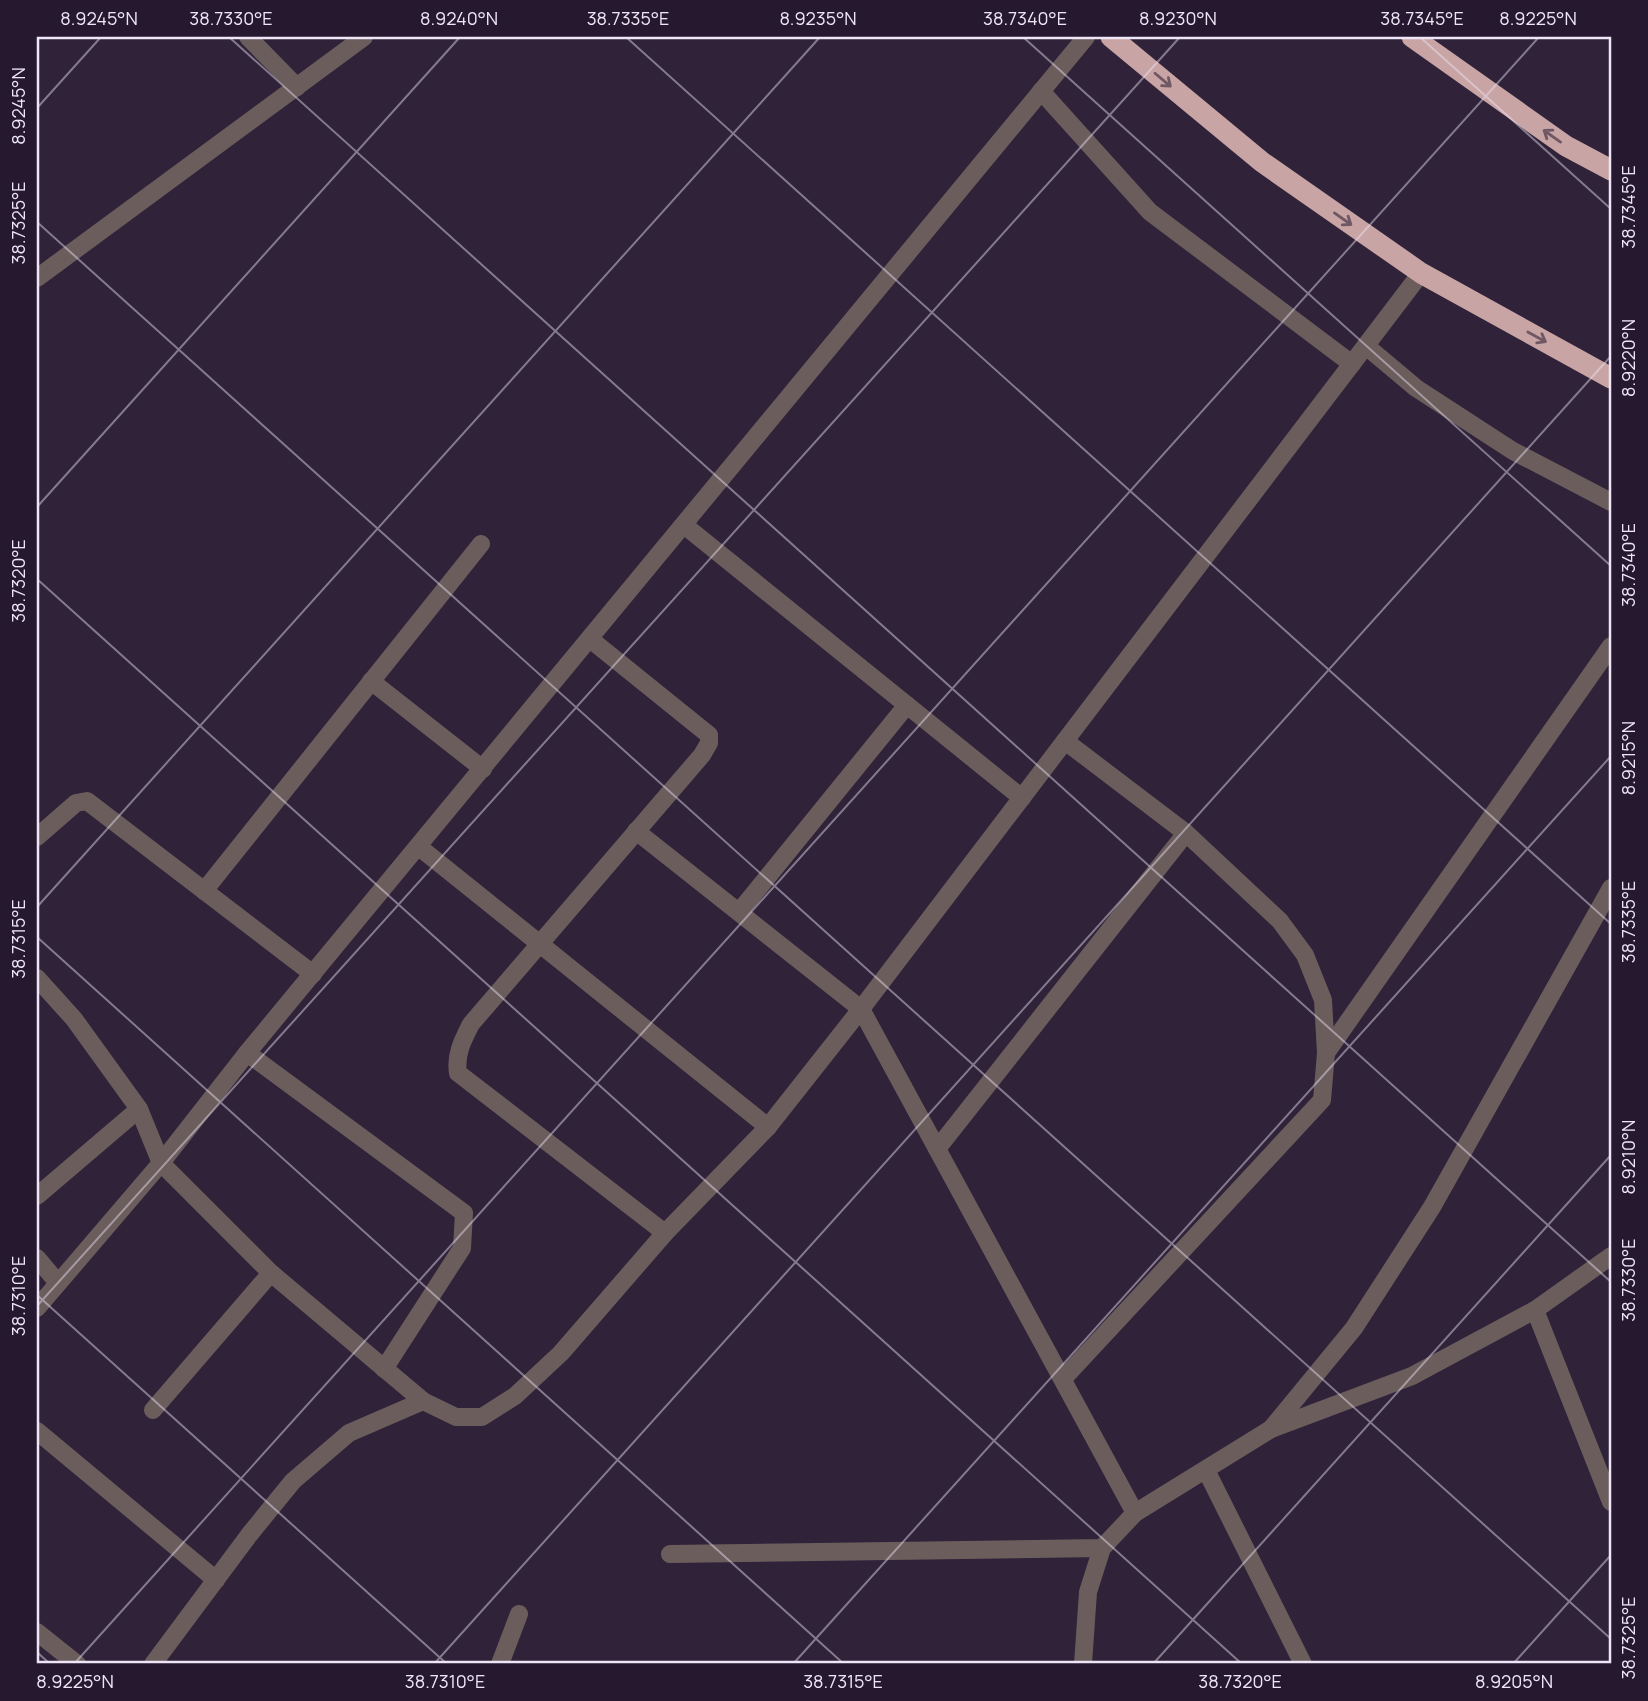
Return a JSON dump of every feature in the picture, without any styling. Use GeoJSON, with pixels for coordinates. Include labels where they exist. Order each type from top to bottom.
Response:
{"type":"FeatureCollection","features":[{"type":"Feature","properties":{"kind":"highway"},"geometry":{"type":"LineString","coordinates":[[1111,37],[1262,162],[1421,273],[1611,378]]}},
{"type":"Feature","properties":{"kind":"highway"},"geometry":{"type":"LineString","coordinates":[[1412,37],[1566,146],[1611,170]]}},
{"type":"Feature","properties":{"kind":"street"},"geometry":{"type":"LineString","coordinates":[[248,37],[298,87]]}},
{"type":"Feature","properties":{"kind":"street"},"geometry":{"type":"LineString","coordinates":[[37,278],[364,37]]}},
{"type":"Feature","properties":{"kind":"street"},"geometry":{"type":"LineString","coordinates":[[37,1308],[161,1163],[247,1053],[1086,37]]}},
{"type":"Feature","properties":{"kind":"street"},"geometry":{"type":"LineString","coordinates":[[1041,91],[1150,212],[1352,364]]}},
{"type":"Feature","properties":{"kind":"street"},"geometry":{"type":"LineString","coordinates":[[39,984],[74,1019],[139,1109],[161,1163],[271,1273],[423,1401],[456,1417],[482,1417],[515,1396],[561,1353],[665,1233],[768,1128],[1421,273]]}},
{"type":"Feature","properties":{"kind":"street"},"geometry":{"type":"LineString","coordinates":[[1366,346],[1416,388],[1502,444],[1611,502]]}},
{"type":"Feature","properties":{"kind":"street"},"geometry":{"type":"LineString","coordinates":[[684,525],[1022,798]]}},
{"type":"Feature","properties":{"kind":"street"},"geometry":{"type":"LineString","coordinates":[[204,891],[481,544]]}},
{"type":"Feature","properties":{"kind":"street"},"geometry":{"type":"LineString","coordinates":[[590,639],[709,735],[709,743],[702,755],[471,1024],[459,1053],[458,1073],[665,1233]]}},
{"type":"Feature","properties":{"kind":"street"},"geometry":{"type":"LineString","coordinates":[[1326,1053],[1611,646]]}},
{"type":"Feature","properties":{"kind":"street"},"geometry":{"type":"LineString","coordinates":[[371,681],[483,769]]}},
{"type":"Feature","properties":{"kind":"street"},"geometry":{"type":"LineString","coordinates":[[739,912],[907,705]]}},
{"type":"Feature","properties":{"kind":"street"},"geometry":{"type":"LineString","coordinates":[[1063,1379],[1322,1100],[1326,1053],[1323,1000],[1305,955],[1280,920],[1186,833],[1065,741]]}},
{"type":"Feature","properties":{"kind":"street"},"geometry":{"type":"LineString","coordinates":[[37,837],[76,803],[87,801],[313,974]]}},
{"type":"Feature","properties":{"kind":"street"},"geometry":{"type":"LineString","coordinates":[[636,831],[861,1009],[1135,1513]]}},
{"type":"Feature","properties":{"kind":"street"},"geometry":{"type":"LineString","coordinates":[[937,1149],[1186,833]]}},
{"type":"Feature","properties":{"kind":"street"},"geometry":{"type":"LineString","coordinates":[[419,847],[768,1128]]}},
{"type":"Feature","properties":{"kind":"street"},"geometry":{"type":"LineString","coordinates":[[1271,1429],[1354,1328],[1432,1207],[1611,888]]}},
{"type":"Feature","properties":{"kind":"street"},"geometry":{"type":"LineString","coordinates":[[247,1053],[464,1213],[462,1248],[384,1369]]}},
{"type":"Feature","properties":{"kind":"street"},"geometry":{"type":"LineString","coordinates":[[37,1196],[139,1109]]}},
{"type":"Feature","properties":{"kind":"street"},"geometry":{"type":"LineString","coordinates":[[1083,1664],[1088,1592],[1102,1548],[1135,1513],[1271,1429],[1412,1376],[1535,1310],[1611,1256]]}},
{"type":"Feature","properties":{"kind":"street"},"geometry":{"type":"LineString","coordinates":[[37,1258],[58,1283]]}},
{"type":"Feature","properties":{"kind":"street"},"geometry":{"type":"LineString","coordinates":[[153,1410],[271,1273]]}},
{"type":"Feature","properties":{"kind":"street"},"geometry":{"type":"LineString","coordinates":[[1535,1310],[1611,1502]]}},
{"type":"Feature","properties":{"kind":"street"},"geometry":{"type":"LineString","coordinates":[[153,1664],[293,1481],[349,1433],[423,1401]]}},
{"type":"Feature","properties":{"kind":"street"},"geometry":{"type":"LineString","coordinates":[[37,1431],[216,1580]]}},
{"type":"Feature","properties":{"kind":"street"},"geometry":{"type":"LineString","coordinates":[[1206,1470],[1304,1664]]}},
{"type":"Feature","properties":{"kind":"street"},"geometry":{"type":"LineString","coordinates":[[670,1553],[1102,1548]]}},
{"type":"Feature","properties":{"kind":"street"},"geometry":{"type":"LineString","coordinates":[[500,1664],[519,1614]]}},
{"type":"Feature","properties":{"kind":"street"},"geometry":{"type":"LineString","coordinates":[[37,1632],[77,1664]]}}]}
